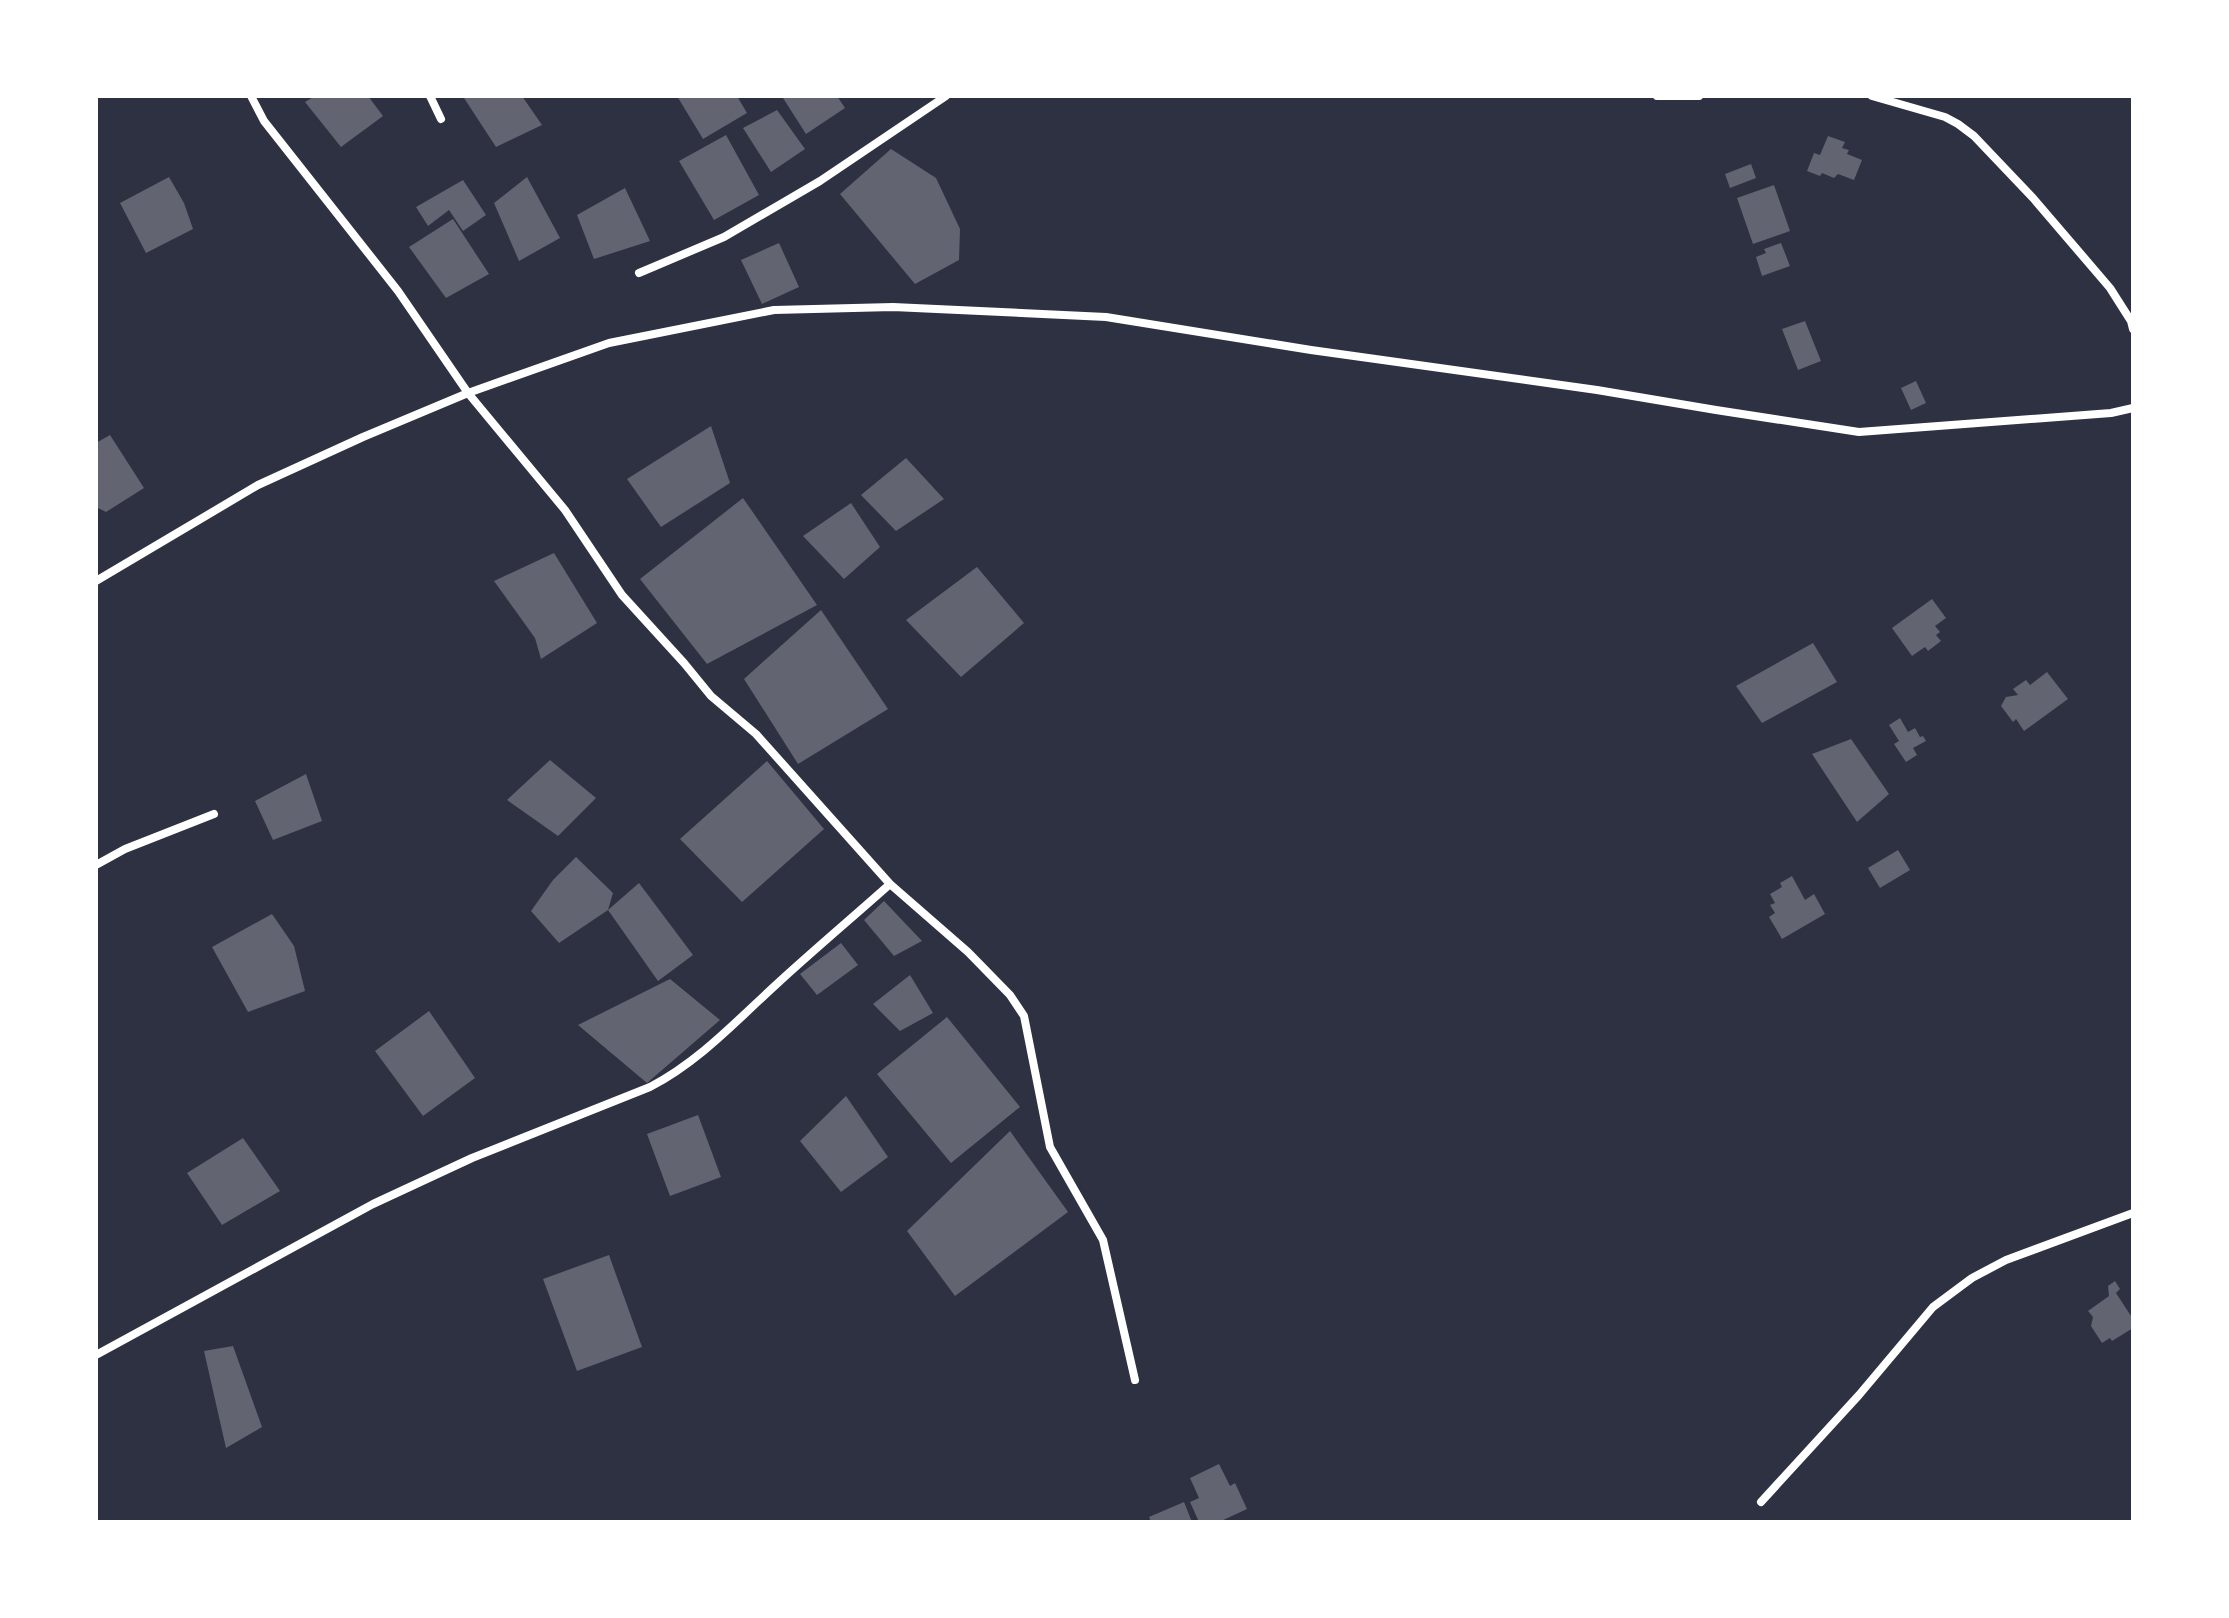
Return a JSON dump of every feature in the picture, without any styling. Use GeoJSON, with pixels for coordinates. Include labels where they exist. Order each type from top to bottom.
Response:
{"type":"FeatureCollection","features":[{"type":"Feature","properties":{"kind":"street"},"geometry":{"type":"LineString","coordinates":[[251,96],[264,121],[398,291],[468,393],[565,510],[622,595],[711,696],[756,734],[890,884],[968,952],[1010,995],[1024,1016],[1050,1147],[1103,1240],[1135,1380]]}},
{"type":"Feature","properties":{"kind":"street"},"geometry":{"type":"LineString","coordinates":[[430,96],[441,119]]}},
{"type":"Feature","properties":{"kind":"street"},"geometry":{"type":"LineString","coordinates":[[639,273],[724,237],[820,181],[946,96]]}},
{"type":"Feature","properties":{"kind":"street"},"geometry":{"type":"LineString","coordinates":[[1657,96],[1699,96]]}},
{"type":"Feature","properties":{"kind":"street"},"geometry":{"type":"LineString","coordinates":[[1872,96],[1945,117],[1974,136],[2110,288],[2133,329]]}},
{"type":"Feature","properties":{"kind":"street"},"geometry":{"type":"LineString","coordinates":[[96,581],[258,485],[468,393],[609,343],[774,310],[893,307],[1106,317],[1859,432],[2111,413],[2133,408]]}},
{"type":"Feature","properties":{"kind":"street"},"geometry":{"type":"LineString","coordinates":[[96,865],[125,849],[214,814]]}},
{"type":"Feature","properties":{"kind":"street"},"geometry":{"type":"LineString","coordinates":[[96,1355],[373,1204],[472,1158],[674,1075],[703,1053],[890,884]]}},
{"type":"Feature","properties":{"kind":"street"},"geometry":{"type":"LineString","coordinates":[[1761,1502],[1859,1395],[1933,1307],[1972,1278],[2006,1260],[2133,1213]]}},
{"type":"Feature","properties":{"kind":"building"},"geometry":{"type":"Polygon","coordinates":[[[315,96],[368,96],[383,116],[341,147],[305,102],[315,96]]]}},
{"type":"Feature","properties":{"kind":"building"},"geometry":{"type":"Polygon","coordinates":[[[522,96],[542,125],[496,147],[464,98],[522,96]]]}},
{"type":"Feature","properties":{"kind":"building"},"geometry":{"type":"Polygon","coordinates":[[[677,96],[737,96],[747,113],[703,139],[677,96]]]}},
{"type":"Feature","properties":{"kind":"building"},"geometry":{"type":"Polygon","coordinates":[[[837,96],[845,108],[806,134],[783,98],[837,96]]]}},
{"type":"Feature","properties":{"kind":"building"},"geometry":{"type":"Polygon","coordinates":[[[777,110],[805,149],[771,172],[743,128],[777,110]]]}},
{"type":"Feature","properties":{"kind":"building"},"geometry":{"type":"Polygon","coordinates":[[[726,135],[759,195],[714,220],[679,161],[726,135]]]}},
{"type":"Feature","properties":{"kind":"building"},"geometry":{"type":"Polygon","coordinates":[[[1828,136],[1845,142],[1842,148],[1849,150],[1847,154],[1862,160],[1854,180],[1838,174],[1834,178],[1807,171],[1814,153],[1820,155],[1828,136]]]}},
{"type":"Feature","properties":{"kind":"building"},"geometry":{"type":"Polygon","coordinates":[[[891,149],[936,178],[960,229],[959,260],[915,284],[840,194],[891,149]]]}},
{"type":"Feature","properties":{"kind":"building"},"geometry":{"type":"Polygon","coordinates":[[[1751,164],[1756,178],[1730,188],[1725,174],[1751,164]]]}},
{"type":"Feature","properties":{"kind":"building"},"geometry":{"type":"Polygon","coordinates":[[[169,177],[184,203],[193,229],[146,253],[120,203],[169,177]]]}},
{"type":"Feature","properties":{"kind":"building"},"geometry":{"type":"Polygon","coordinates":[[[527,177],[560,238],[519,261],[494,203],[527,177]]]}},
{"type":"Feature","properties":{"kind":"building"},"geometry":{"type":"Polygon","coordinates":[[[463,180],[486,215],[463,231],[449,210],[428,226],[416,207],[463,180]]]}},
{"type":"Feature","properties":{"kind":"building"},"geometry":{"type":"Polygon","coordinates":[[[1774,185],[1790,231],[1753,244],[1737,198],[1774,185]]]}},
{"type":"Feature","properties":{"kind":"building"},"geometry":{"type":"Polygon","coordinates":[[[625,188],[650,241],[594,259],[577,215],[625,188]]]}},
{"type":"Feature","properties":{"kind":"building"},"geometry":{"type":"Polygon","coordinates":[[[453,219],[489,274],[446,298],[409,247],[453,219]]]}},
{"type":"Feature","properties":{"kind":"building"},"geometry":{"type":"Polygon","coordinates":[[[779,243],[799,287],[762,304],[741,260],[779,243]]]}},
{"type":"Feature","properties":{"kind":"building"},"geometry":{"type":"Polygon","coordinates":[[[1781,243],[1790,266],[1762,276],[1756,257],[1766,253],[1764,249],[1781,243]]]}},
{"type":"Feature","properties":{"kind":"building"},"geometry":{"type":"Polygon","coordinates":[[[1805,321],[1821,361],[1798,370],[1782,329],[1805,321]]]}},
{"type":"Feature","properties":{"kind":"building"},"geometry":{"type":"Polygon","coordinates":[[[1916,381],[1926,403],[1911,410],[1901,388],[1916,381]]]}},
{"type":"Feature","properties":{"kind":"building"},"geometry":{"type":"Polygon","coordinates":[[[711,426],[730,483],[661,527],[627,479],[711,426]]]}},
{"type":"Feature","properties":{"kind":"building"},"geometry":{"type":"Polygon","coordinates":[[[110,435],[144,488],[106,512],[96,507],[96,443],[110,435]]]}},
{"type":"Feature","properties":{"kind":"building"},"geometry":{"type":"Polygon","coordinates":[[[906,458],[944,499],[896,531],[861,495],[906,458]]]}},
{"type":"Feature","properties":{"kind":"building"},"geometry":{"type":"Polygon","coordinates":[[[743,498],[817,605],[707,664],[640,579],[743,498]]]}},
{"type":"Feature","properties":{"kind":"building"},"geometry":{"type":"Polygon","coordinates":[[[851,503],[880,547],[844,579],[803,536],[851,503]]]}},
{"type":"Feature","properties":{"kind":"building"},"geometry":{"type":"Polygon","coordinates":[[[554,553],[597,623],[541,659],[535,638],[494,581],[554,553]]]}},
{"type":"Feature","properties":{"kind":"building"},"geometry":{"type":"Polygon","coordinates":[[[977,567],[1024,623],[961,677],[906,620],[977,567]]]}},
{"type":"Feature","properties":{"kind":"building"},"geometry":{"type":"Polygon","coordinates":[[[1932,599],[1946,618],[1935,626],[1940,632],[1936,635],[1941,641],[1928,651],[1925,647],[1912,656],[1892,628],[1932,599]]]}},
{"type":"Feature","properties":{"kind":"building"},"geometry":{"type":"Polygon","coordinates":[[[821,610],[888,709],[798,764],[744,679],[821,610]]]}},
{"type":"Feature","properties":{"kind":"building"},"geometry":{"type":"Polygon","coordinates":[[[1813,643],[1837,682],[1762,723],[1736,686],[1813,643]]]}},
{"type":"Feature","properties":{"kind":"building"},"geometry":{"type":"Polygon","coordinates":[[[2047,672],[2068,699],[2024,731],[2001,706],[2006,697],[2018,695],[2013,689],[2026,680],[2030,685],[2047,672]]]}},
{"type":"Feature","properties":{"kind":"building"},"geometry":{"type":"Polygon","coordinates":[[[1900,718],[1908,732],[1915,728],[1926,741],[1913,748],[1917,755],[1906,762],[1894,744],[1899,741],[1889,725],[1900,718]]]}},
{"type":"Feature","properties":{"kind":"building"},"geometry":{"type":"Polygon","coordinates":[[[1851,739],[1889,794],[1857,822],[1812,754],[1851,739]]]}},
{"type":"Feature","properties":{"kind":"building"},"geometry":{"type":"Polygon","coordinates":[[[550,760],[596,798],[558,836],[507,800],[550,760]]]}},
{"type":"Feature","properties":{"kind":"building"},"geometry":{"type":"Polygon","coordinates":[[[767,761],[824,829],[742,902],[680,839],[767,761]]]}},
{"type":"Feature","properties":{"kind":"building"},"geometry":{"type":"Polygon","coordinates":[[[306,774],[322,821],[273,840],[255,801],[306,774]]]}},
{"type":"Feature","properties":{"kind":"building"},"geometry":{"type":"Polygon","coordinates":[[[1898,850],[1910,870],[1880,888],[1868,868],[1898,850]]]}},
{"type":"Feature","properties":{"kind":"building"},"geometry":{"type":"Polygon","coordinates":[[[576,857],[613,893],[608,910],[559,943],[531,911],[553,880],[576,857]]]}},
{"type":"Feature","properties":{"kind":"building"},"geometry":{"type":"Polygon","coordinates":[[[1792,876],[1805,900],[1814,894],[1825,914],[1782,939],[1769,917],[1775,913],[1770,905],[1775,903],[1770,894],[1792,876]]]}},
{"type":"Feature","properties":{"kind":"building"},"geometry":{"type":"Polygon","coordinates":[[[639,883],[693,955],[658,981],[608,910],[639,883]]]}},
{"type":"Feature","properties":{"kind":"building"},"geometry":{"type":"Polygon","coordinates":[[[884,901],[922,941],[894,956],[864,920],[884,901]]]}},
{"type":"Feature","properties":{"kind":"building"},"geometry":{"type":"Polygon","coordinates":[[[272,914],[294,946],[305,991],[248,1012],[212,947],[272,914]]]}},
{"type":"Feature","properties":{"kind":"building"},"geometry":{"type":"Polygon","coordinates":[[[841,943],[858,965],[817,995],[800,974],[841,943]]]}},
{"type":"Feature","properties":{"kind":"building"},"geometry":{"type":"Polygon","coordinates":[[[910,975],[933,1013],[900,1031],[873,1004],[910,975]]]}},
{"type":"Feature","properties":{"kind":"building"},"geometry":{"type":"Polygon","coordinates":[[[670,979],[720,1020],[647,1083],[578,1025],[670,979]]]}},
{"type":"Feature","properties":{"kind":"building"},"geometry":{"type":"Polygon","coordinates":[[[429,1011],[475,1078],[423,1116],[375,1051],[429,1011]]]}},
{"type":"Feature","properties":{"kind":"building"},"geometry":{"type":"Polygon","coordinates":[[[947,1017],[1020,1107],[951,1163],[877,1074],[947,1017]]]}},
{"type":"Feature","properties":{"kind":"building"},"geometry":{"type":"Polygon","coordinates":[[[846,1096],[888,1157],[841,1192],[800,1141],[846,1096]]]}},
{"type":"Feature","properties":{"kind":"building"},"geometry":{"type":"Polygon","coordinates":[[[698,1115],[721,1177],[670,1196],[647,1134],[698,1115]]]}},
{"type":"Feature","properties":{"kind":"building"},"geometry":{"type":"Polygon","coordinates":[[[1010,1131],[1068,1212],[955,1296],[907,1231],[1010,1131]]]}},
{"type":"Feature","properties":{"kind":"building"},"geometry":{"type":"Polygon","coordinates":[[[243,1138],[280,1191],[222,1225],[187,1173],[243,1138]]]}},
{"type":"Feature","properties":{"kind":"building"},"geometry":{"type":"Polygon","coordinates":[[[609,1255],[642,1347],[577,1371],[543,1279],[609,1255]]]}},
{"type":"Feature","properties":{"kind":"building"},"geometry":{"type":"Polygon","coordinates":[[[2115,1281],[2120,1289],[2116,1293],[2133,1319],[2133,1328],[2112,1341],[2110,1338],[2102,1343],[2091,1326],[2093,1317],[2088,1311],[2109,1296],[2108,1286],[2115,1281]]]}},
{"type":"Feature","properties":{"kind":"building"},"geometry":{"type":"Polygon","coordinates":[[[233,1346],[262,1427],[226,1448],[204,1351],[233,1346]]]}},
{"type":"Feature","properties":{"kind":"building"},"geometry":{"type":"Polygon","coordinates":[[[1219,1464],[1230,1486],[1235,1483],[1247,1509],[1219,1522],[1199,1522],[1190,1502],[1199,1498],[1190,1478],[1219,1464]]]}},
{"type":"Feature","properties":{"kind":"building"},"geometry":{"type":"Polygon","coordinates":[[[1184,1502],[1192,1522],[1151,1522],[1149,1517],[1184,1502]]]}}]}
